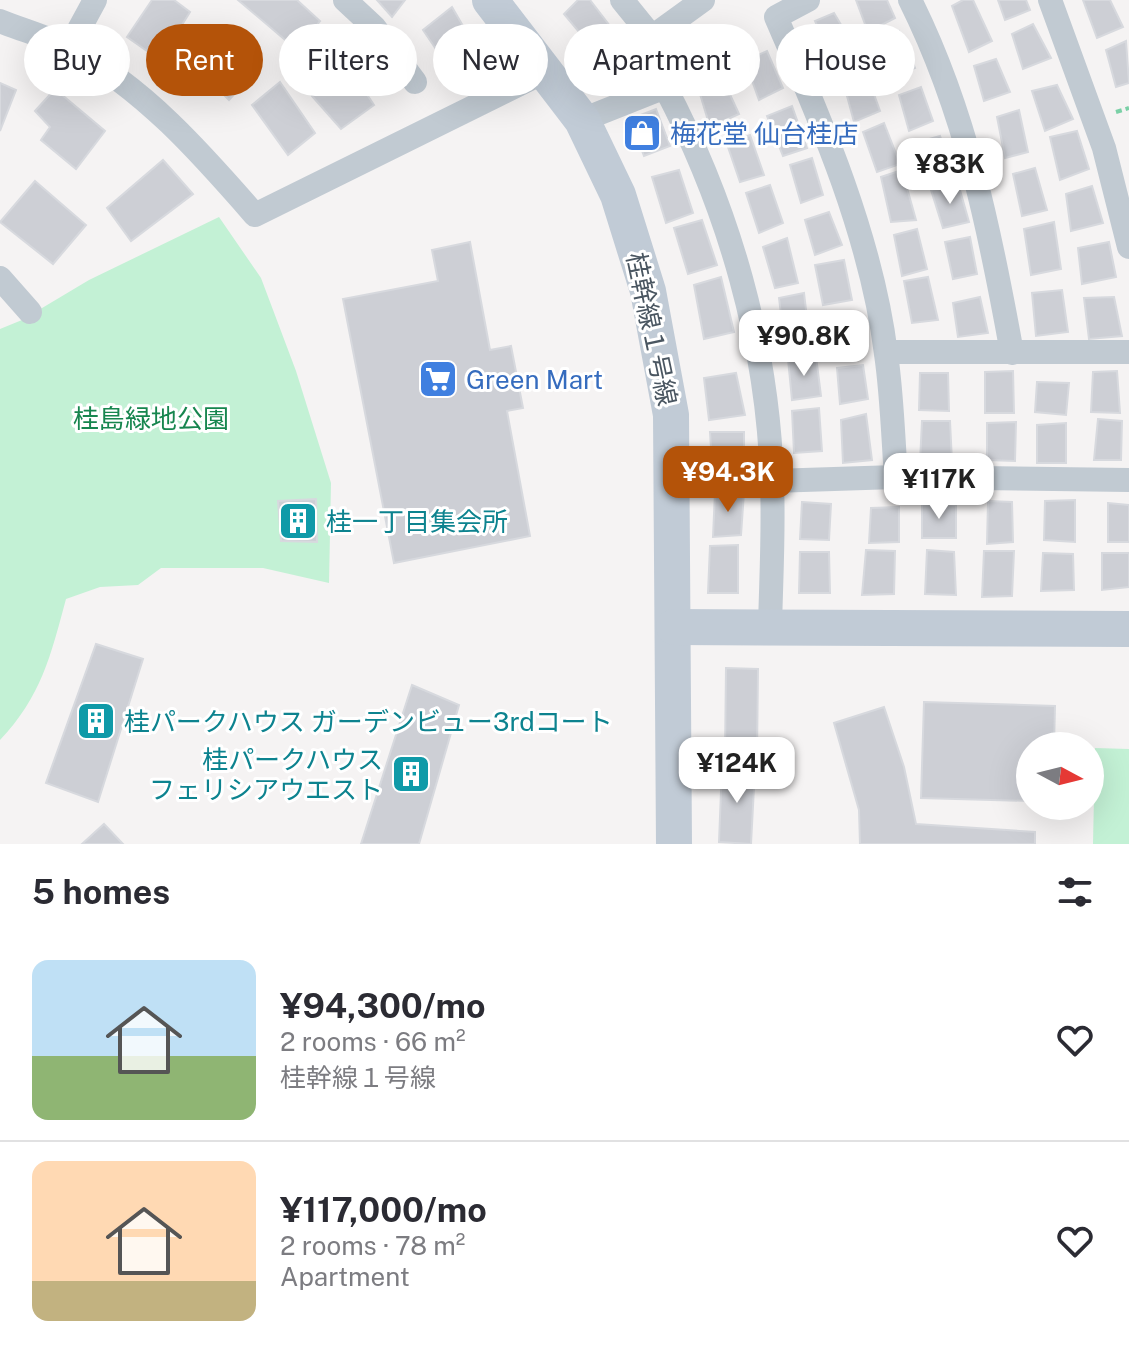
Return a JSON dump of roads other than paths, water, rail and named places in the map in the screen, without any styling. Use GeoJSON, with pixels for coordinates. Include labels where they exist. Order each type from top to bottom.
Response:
{"type":"FeatureCollection","features":[{"type":"Feature","properties":{"kind":"street"},"geometry":{"type":"LineString","coordinates":[[82,24],[95,0]]}},
{"type":"Feature","properties":{"kind":"street"},"geometry":{"type":"LineString","coordinates":[[345,0],[371,24]]}},
{"type":"Feature","properties":{"kind":"street","name":"桂幹線１号線"},"geometry":{"type":"LineString","coordinates":[[490,0],[508,24]]}},
{"type":"Feature","properties":{"kind":"street"},"geometry":{"type":"LineString","coordinates":[[622,0],[652,37],[703,0]]}},
{"type":"Feature","properties":{"kind":"street"},"geometry":{"type":"LineString","coordinates":[[808,0],[776,17],[843,181],[886,352],[896,477]]}},
{"type":"Feature","properties":{"kind":"street"},"geometry":{"type":"LineString","coordinates":[[910,0],[930,39],[962,125],[988,223],[1012,353]]}},
{"type":"Feature","properties":{"kind":"street"},"geometry":{"type":"LineString","coordinates":[[1050,0],[1099,134],[1129,247]]}},
{"type":"Feature","properties":{"kind":"street"},"geometry":{"type":"LineString","coordinates":[[0,21],[24,30]]}},
{"type":"Feature","properties":{"kind":"street","name":"桂幹線１号線"},"geometry":{"type":"LineString","coordinates":[[548,77],[582,120],[618,195],[648,291],[666,384],[671,415],[674,844]]}},
{"type":"Feature","properties":{"kind":"street"},"geometry":{"type":"LineString","coordinates":[[582,120],[665,87],[696,146],[742,283],[757,348],[772,481],[770,628]]}},
{"type":"Feature","properties":{"kind":"street"},"geometry":{"type":"LineString","coordinates":[[130,91],[205,158],[255,215],[495,96]]}},
{"type":"Feature","properties":{"kind":"street"},"geometry":{"type":"LineString","coordinates":[[0,278],[30,312]]}},
{"type":"Feature","properties":{"kind":"street"},"geometry":{"type":"LineString","coordinates":[[886,352],[1129,352]]}},
{"type":"Feature","properties":{"kind":"street"},"geometry":{"type":"LineString","coordinates":[[772,481],[896,477],[1129,480]]}},
{"type":"Feature","properties":{"kind":"street"},"geometry":{"type":"LineString","coordinates":[[674,627],[1129,629]]}},
{"type":"Feature","properties":{"kind":"place","name":"梅花堂 仙台桂店"},"geometry":{"type":"Point","coordinates":[642,133]}},
{"type":"Feature","properties":{"kind":"place","name":"Green Mart"},"geometry":{"type":"Point","coordinates":[438,379]}},
{"type":"Feature","properties":{"kind":"place","name":"桂一丁目集会所"},"geometry":{"type":"Point","coordinates":[298,521]}},
{"type":"Feature","properties":{"kind":"place","name":"桂パークハウス ガーデンビュー3rdコート"},"geometry":{"type":"Point","coordinates":[96,721]}},
{"type":"Feature","properties":{"kind":"place","name":"桂パークハウス フェリシアウエスト"},"geometry":{"type":"Point","coordinates":[411,774]}},
{"type":"Feature","properties":{"kind":"park label","name":"桂島緑地公園"},"geometry":{"type":"Point","coordinates":[151,418]}}]}
